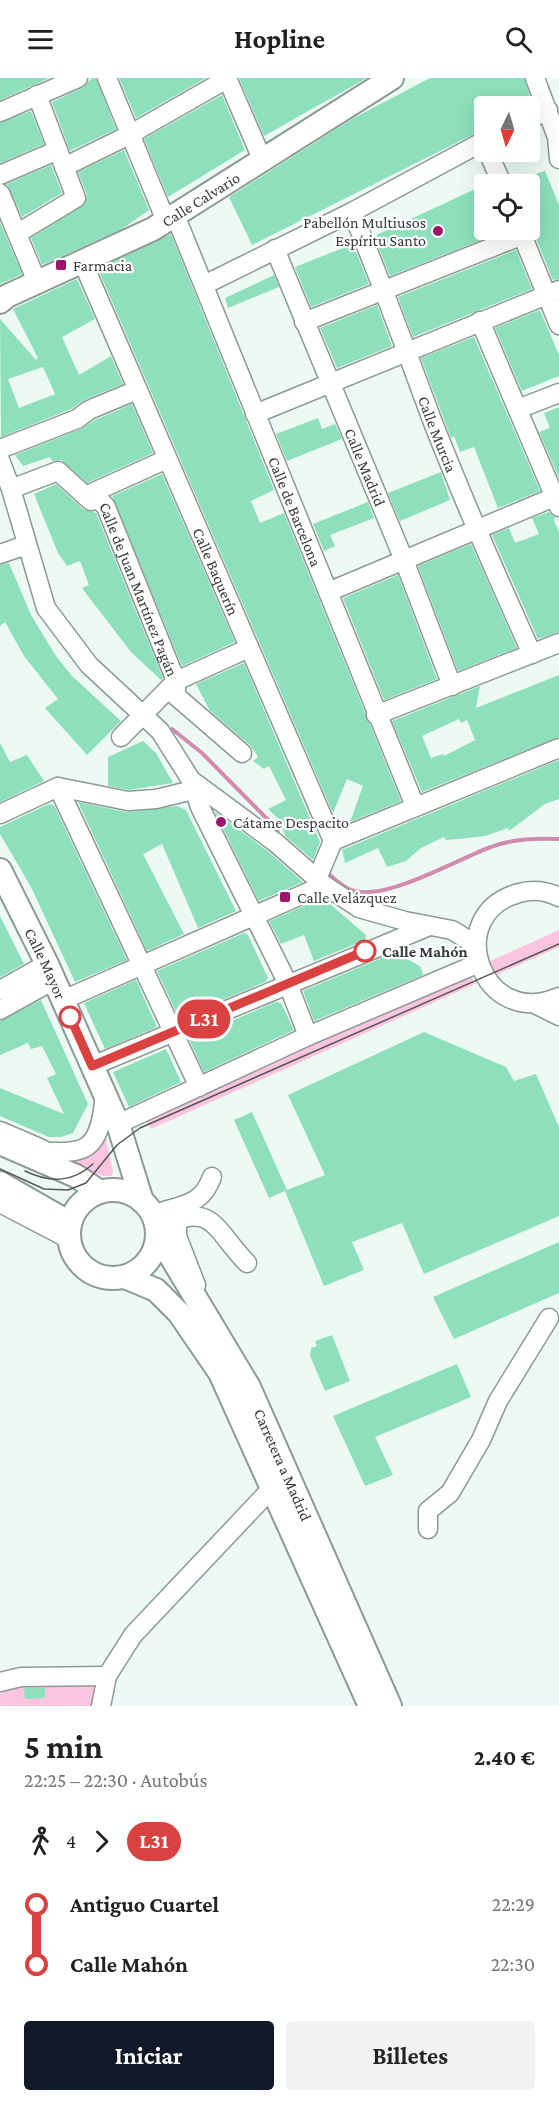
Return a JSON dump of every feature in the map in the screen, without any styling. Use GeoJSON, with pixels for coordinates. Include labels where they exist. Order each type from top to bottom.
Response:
{"type":"FeatureCollection","features":[{"type":"Feature","properties":{"kind":"main road","name":"Calle Calvario"},"geometry":{"type":"LineString","coordinates":[[0,302],[171,218],[377,82]]}},
{"type":"Feature","properties":{"kind":"main road","name":"Calle Mayor"},"geometry":{"type":"LineString","coordinates":[[0,870],[55,981],[118,1124]]}},
{"type":"Feature","properties":{"kind":"main road"},"geometry":{"type":"LineString","coordinates":[[6,1144],[109,1191],[153,1220],[152,1257],[136,1273],[125,1277],[106,1278],[88,1271],[75,1257],[70,1231],[78,1208],[109,1191],[124,1166],[118,1124]]}},
{"type":"Feature","properties":{"kind":"main road","name":"Carretera a Madrid"},"geometry":{"type":"LineString","coordinates":[[118,1124],[153,1220],[249,1387],[390,1706]]}},
{"type":"Feature","properties":{"kind":"main road"},"geometry":{"type":"LineString","coordinates":[[0,1183],[70,1231]]}},
{"type":"Feature","properties":{"kind":"main road","name":"Carretera a Madrid"},"geometry":{"type":"LineString","coordinates":[[125,1277],[156,1290],[196,1336],[235,1403],[370,1706]]}},
{"type":"Feature","properties":{"kind":"street"},"geometry":{"type":"LineString","coordinates":[[0,112],[78,78]]}},
{"type":"Feature","properties":{"kind":"street","name":"Calle de Barcelona"},"geometry":{"type":"LineString","coordinates":[[107,78],[129,135],[204,285],[376,715],[415,806]]}},
{"type":"Feature","properties":{"kind":"street"},"geometry":{"type":"LineString","coordinates":[[0,175],[61,159],[129,135],[227,78],[262,159]]}},
{"type":"Feature","properties":{"kind":"street"},"geometry":{"type":"LineString","coordinates":[[535,78],[558,136],[559,159]]}},
{"type":"Feature","properties":{"kind":"street"},"geometry":{"type":"LineString","coordinates":[[18,233],[76,198],[37,94]]}},
{"type":"Feature","properties":{"kind":"street"},"geometry":{"type":"LineString","coordinates":[[540,114],[548,110]]}},
{"type":"Feature","properties":{"kind":"street"},"geometry":{"type":"LineString","coordinates":[[204,285],[474,150]]}},
{"type":"Feature","properties":{"kind":"street"},"geometry":{"type":"LineString","coordinates":[[0,193],[4,213],[18,233],[37,282]]}},
{"type":"Feature","properties":{"kind":"street","name":"Calle Murcia"},"geometry":{"type":"LineString","coordinates":[[352,212],[385,289],[477,531],[532,654]]}},
{"type":"Feature","properties":{"kind":"street"},"geometry":{"type":"LineString","coordinates":[[304,322],[502,240]]}},
{"type":"Feature","properties":{"kind":"street"},"geometry":{"type":"LineString","coordinates":[[525,240],[553,292],[559,325]]}},
{"type":"Feature","properties":{"kind":"street","name":"Calle Madrid"},"geometry":{"type":"LineString","coordinates":[[275,249],[404,560],[452,686]]}},
{"type":"Feature","properties":{"kind":"street","name":"Calle Baquerín"},"geometry":{"type":"LineString","coordinates":[[83,263],[333,841]]}},
{"type":"Feature","properties":{"kind":"street"},"geometry":{"type":"LineString","coordinates":[[255,414],[553,292]]}},
{"type":"Feature","properties":{"kind":"street"},"geometry":{"type":"LineString","coordinates":[[328,592],[558,500],[480,321]]}},
{"type":"Feature","properties":{"kind":"street"},"geometry":{"type":"LineString","coordinates":[[0,449],[77,419],[88,410],[137,390]]}},
{"type":"Feature","properties":{"kind":"street"},"geometry":{"type":"LineString","coordinates":[[518,409],[559,393]]}},
{"type":"Feature","properties":{"kind":"street"},"geometry":{"type":"LineString","coordinates":[[85,496],[167,459]]}},
{"type":"Feature","properties":{"kind":"street"},"geometry":{"type":"LineString","coordinates":[[0,460],[11,489],[46,608],[89,665],[160,731],[192,785],[253,916],[288,984],[308,1036]]}},
{"type":"Feature","properties":{"kind":"street","name":"Calle de Juan Martínez Pagán"},"geometry":{"type":"LineString","coordinates":[[11,489],[58,471],[91,501],[99,499],[106,507],[176,681],[176,696],[242,753]]}},
{"type":"Feature","properties":{"kind":"street"},"geometry":{"type":"LineString","coordinates":[[0,554],[26,545]]}},
{"type":"Feature","properties":{"kind":"street"},"geometry":{"type":"LineString","coordinates":[[376,715],[559,643]]}},
{"type":"Feature","properties":{"kind":"street"},"geometry":{"type":"LineString","coordinates":[[121,737],[176,681],[249,648]]}},
{"type":"Feature","properties":{"kind":"street"},"geometry":{"type":"LineString","coordinates":[[0,990],[142,965],[253,916],[321,882],[333,841],[559,748]]}},
{"type":"Feature","properties":{"kind":"street"},"geometry":{"type":"LineString","coordinates":[[0,814],[58,787],[128,801],[156,799],[192,785]]}},
{"type":"Feature","properties":{"kind":"street"},"geometry":{"type":"LineString","coordinates":[[192,785],[276,843],[321,882],[359,908],[392,918],[452,930],[468,940],[487,980],[500,993],[516,1001],[535,1004],[559,1016]]}},
{"type":"Feature","properties":{"kind":"street"},"geometry":{"type":"LineString","coordinates":[[58,787],[199,1087]]}},
{"type":"Feature","properties":{"kind":"street"},"geometry":{"type":"LineString","coordinates":[[478,957],[477,936],[487,915],[503,899],[523,892],[545,892],[559,897]]}},
{"type":"Feature","properties":{"kind":"street"},"geometry":{"type":"LineString","coordinates":[[452,930],[487,915]]}},
{"type":"Feature","properties":{"kind":"street"},"geometry":{"type":"LineString","coordinates":[[392,918],[397,929],[396,937]]}},
{"type":"Feature","properties":{"kind":"street"},"geometry":{"type":"LineString","coordinates":[[92,1066],[396,937],[428,926]]}},
{"type":"Feature","properties":{"kind":"street"},"geometry":{"type":"LineString","coordinates":[[118,1124],[478,957]]}},
{"type":"Feature","properties":{"kind":"street"},"geometry":{"type":"LineString","coordinates":[[0,1010],[55,981]]}},
{"type":"Feature","properties":{"kind":"street"},"geometry":{"type":"LineString","coordinates":[[535,1004],[559,997]]}},
{"type":"Feature","properties":{"kind":"street"},"geometry":{"type":"LineString","coordinates":[[6,1144],[49,1152],[72,1153],[89,1147],[100,1131],[105,1094]]}},
{"type":"Feature","properties":{"kind":"street"},"geometry":{"type":"LineString","coordinates":[[0,1131],[49,1152]]}},
{"type":"Feature","properties":{"kind":"street"},"geometry":{"type":"LineString","coordinates":[[153,1220],[180,1204],[198,1200],[206,1193],[213,1177]]}},
{"type":"Feature","properties":{"kind":"street"},"geometry":{"type":"LineString","coordinates":[[0,1203],[70,1231]]}},
{"type":"Feature","properties":{"kind":"street"},"geometry":{"type":"LineString","coordinates":[[153,1220],[191,1216],[207,1218],[247,1263]]}},
{"type":"Feature","properties":{"kind":"street"},"geometry":{"type":"LineString","coordinates":[[177,1218],[177,1236],[212,1322]]}},
{"type":"Feature","properties":{"kind":"street"},"geometry":{"type":"LineString","coordinates":[[428,1529],[429,1511],[450,1493],[481,1440],[498,1401],[549,1318]]}},
{"type":"Feature","properties":{"kind":"street"},"geometry":{"type":"LineString","coordinates":[[101,1706],[107,1676],[133,1635],[273,1487]]}},
{"type":"Feature","properties":{"kind":"street"},"geometry":{"type":"LineString","coordinates":[[0,1682],[33,1677],[107,1676]]}},
{"type":"Feature","properties":{"kind":"shaded area"},"geometry":{"type":"Polygon","coordinates":[[[559,930],[559,947],[494,976],[488,962],[559,930]]]}},
{"type":"Feature","properties":{"kind":"shaded area"},"geometry":{"type":"Polygon","coordinates":[[[468,971],[475,984],[151,1129],[143,1115],[468,971]]]}},
{"type":"Feature","properties":{"kind":"shaded area"},"geometry":{"type":"Polygon","coordinates":[[[105,1134],[113,1171],[112,1176],[103,1176],[66,1162],[89,1152],[98,1145],[105,1134]]]}},
{"type":"Feature","properties":{"kind":"shaded area"},"geometry":{"type":"Polygon","coordinates":[[[12,1685],[96,1686],[91,1706],[0,1706],[0,1694],[12,1685]]]}},
{"type":"Feature","properties":{"kind":"building"},"geometry":{"type":"Polygon","coordinates":[[[0,78],[50,78],[0,100],[0,78]]]}},
{"type":"Feature","properties":{"kind":"building"},"geometry":{"type":"Polygon","coordinates":[[[92,78],[96,78],[116,129],[70,151],[52,102],[82,88],[92,78]]]}},
{"type":"Feature","properties":{"kind":"building"},"geometry":{"type":"Polygon","coordinates":[[[119,78],[206,78],[136,118],[119,78]]]}},
{"type":"Feature","properties":{"kind":"building"},"geometry":{"type":"Polygon","coordinates":[[[239,78],[367,78],[264,136],[239,78]]]}},
{"type":"Feature","properties":{"kind":"building"},"geometry":{"type":"Polygon","coordinates":[[[430,78],[524,78],[530,96],[474,96],[474,134],[252,245],[229,197],[352,119],[430,78]]]}},
{"type":"Feature","properties":{"kind":"building"},"geometry":{"type":"Polygon","coordinates":[[[222,95],[245,150],[168,197],[144,139],[222,95]]]}},
{"type":"Feature","properties":{"kind":"building"},"geometry":{"type":"Polygon","coordinates":[[[31,111],[44,144],[0,163],[0,123],[31,111]]]}},
{"type":"Feature","properties":{"kind":"building"},"geometry":{"type":"Polygon","coordinates":[[[124,150],[149,210],[122,229],[42,265],[31,238],[85,204],[87,195],[78,172],[124,150]]]}},
{"type":"Feature","properties":{"kind":"building"},"geometry":{"type":"Polygon","coordinates":[[[51,165],[62,193],[22,217],[7,184],[51,165]]]}},
{"type":"Feature","properties":{"kind":"building"},"geometry":{"type":"Polygon","coordinates":[[[545,171],[559,205],[559,279],[553,280],[537,240],[540,240],[540,174],[536,174],[545,171]]]}},
{"type":"Feature","properties":{"kind":"building","name":"Pabellón Multiusos Espíritu Santo"},"geometry":{"type":"Polygon","coordinates":[[[474,190],[474,240],[481,240],[390,276],[374,236],[474,190]]]}},
{"type":"Feature","properties":{"kind":"building"},"geometry":{"type":"Polygon","coordinates":[[[0,222],[22,274],[0,284],[0,222]]]}},
{"type":"Feature","properties":{"kind":"building"},"geometry":{"type":"Polygon","coordinates":[[[171,234],[274,490],[251,501],[260,523],[284,513],[401,801],[350,822],[363,786],[347,779],[333,813],[98,269],[171,234]]]}},
{"type":"Feature","properties":{"kind":"building"},"geometry":{"type":"Polygon","coordinates":[[[353,244],[369,284],[311,307],[295,267],[353,244]]]}},
{"type":"Feature","properties":{"kind":"building"},"geometry":{"type":"Polygon","coordinates":[[[516,250],[532,289],[413,337],[398,297],[516,250]]]}},
{"type":"Feature","properties":{"kind":"building"},"geometry":{"type":"Polygon","coordinates":[[[274,275],[279,287],[228,308],[225,298],[274,275]]]}},
{"type":"Feature","properties":{"kind":"building"},"geometry":{"type":"Polygon","coordinates":[[[77,279],[95,319],[62,337],[79,375],[111,356],[123,384],[84,400],[71,409],[1,437],[0,319],[36,360],[38,358],[13,309],[77,279]],[[43,367],[8,379],[19,408],[55,394],[43,367]]]}},
{"type":"Feature","properties":{"kind":"building"},"geometry":{"type":"Polygon","coordinates":[[[377,305],[392,346],[337,368],[320,328],[377,305]]]}},
{"type":"Feature","properties":{"kind":"building"},"geometry":{"type":"Polygon","coordinates":[[[540,310],[559,355],[559,376],[522,391],[495,328],[540,310]]]}},
{"type":"Feature","properties":{"kind":"building"},"geometry":{"type":"Polygon","coordinates":[[[474,337],[540,491],[498,508],[474,447],[460,452],[454,436],[451,438],[421,358],[474,337]]]}},
{"type":"Feature","properties":{"kind":"building"},"geometry":{"type":"Polygon","coordinates":[[[132,404],[153,453],[87,483],[61,460],[52,461],[50,457],[23,466],[15,455],[81,429],[95,420],[132,404]]]}},
{"type":"Feature","properties":{"kind":"building"},"geometry":{"type":"Polygon","coordinates":[[[559,407],[559,478],[539,432],[550,428],[544,413],[559,407]]]}},
{"type":"Feature","properties":{"kind":"building"},"geometry":{"type":"Polygon","coordinates":[[[318,418],[322,429],[335,424],[342,439],[287,461],[276,434],[318,418]]]}},
{"type":"Feature","properties":{"kind":"building"},"geometry":{"type":"Polygon","coordinates":[[[441,472],[450,500],[400,521],[388,493],[441,472]]]}},
{"type":"Feature","properties":{"kind":"building"},"geometry":{"type":"Polygon","coordinates":[[[162,474],[235,642],[182,666],[112,496],[162,474]]]}},
{"type":"Feature","properties":{"kind":"building"},"geometry":{"type":"Polygon","coordinates":[[[56,484],[83,509],[96,513],[163,678],[161,680],[131,652],[82,588],[89,585],[80,561],[67,566],[58,553],[34,494],[56,484]]]}},
{"type":"Feature","properties":{"kind":"building"},"geometry":{"type":"Polygon","coordinates":[[[368,502],[374,518],[330,535],[335,546],[324,551],[313,524],[368,502]]]}},
{"type":"Feature","properties":{"kind":"building"},"geometry":{"type":"Polygon","coordinates":[[[549,512],[555,517],[554,521],[559,532],[559,632],[538,639],[492,535],[509,528],[515,543],[539,534],[532,518],[549,512]]]}},
{"type":"Feature","properties":{"kind":"building"},"geometry":{"type":"Polygon","coordinates":[[[471,544],[517,648],[458,671],[418,566],[471,544]]]}},
{"type":"Feature","properties":{"kind":"building"},"geometry":{"type":"Polygon","coordinates":[[[9,563],[31,615],[56,656],[72,676],[121,721],[87,755],[45,708],[58,699],[24,656],[5,622],[0,626],[0,565],[9,563]]]}},
{"type":"Feature","properties":{"kind":"building"},"geometry":{"type":"Polygon","coordinates":[[[398,575],[437,679],[384,700],[343,598],[398,575]]]}},
{"type":"Feature","properties":{"kind":"building"},"geometry":{"type":"Polygon","coordinates":[[[244,663],[320,842],[313,860],[285,836],[280,820],[268,809],[286,800],[269,766],[264,769],[253,761],[258,757],[250,745],[210,711],[196,684],[244,663]]]}},
{"type":"Feature","properties":{"kind":"building"},"geometry":{"type":"Polygon","coordinates":[[[559,675],[559,737],[422,792],[392,721],[480,686],[476,708],[559,675]],[[459,719],[422,736],[431,758],[443,754],[444,756],[475,740],[467,720],[461,723],[459,719]]]}},
{"type":"Feature","properties":{"kind":"building"},"geometry":{"type":"Polygon","coordinates":[[[143,741],[156,753],[173,783],[129,790],[108,786],[108,757],[143,741]]]}},
{"type":"Feature","properties":{"kind":"building"},"geometry":{"type":"Polygon","coordinates":[[[0,743],[10,762],[27,755],[44,781],[0,802],[0,743]]]}},
{"type":"Feature","properties":{"kind":"building"},"geometry":{"type":"Polygon","coordinates":[[[559,760],[559,799],[545,804],[509,831],[508,828],[485,836],[458,839],[446,840],[444,837],[421,848],[406,861],[387,867],[378,848],[345,863],[342,850],[559,760]]]}},
{"type":"Feature","properties":{"kind":"building"},"geometry":{"type":"Polygon","coordinates":[[[78,802],[126,812],[177,806],[186,810],[236,911],[198,928],[162,844],[143,854],[184,934],[147,951],[78,802]]]}},
{"type":"Feature","properties":{"kind":"building"},"geometry":{"type":"Polygon","coordinates":[[[49,804],[54,805],[127,960],[75,982],[31,887],[0,834],[0,827],[49,804]]]}},
{"type":"Feature","properties":{"kind":"building"},"geometry":{"type":"Polygon","coordinates":[[[215,812],[269,852],[303,882],[259,901],[215,812]]]}},
{"type":"Feature","properties":{"kind":"building"},"geometry":{"type":"Polygon","coordinates":[[[323,898],[366,935],[365,940],[314,961],[304,935],[281,944],[269,921],[323,898]]]}},
{"type":"Feature","properties":{"kind":"building"},"geometry":{"type":"Polygon","coordinates":[[[0,916],[24,964],[0,977],[0,916]]]}},
{"type":"Feature","properties":{"kind":"building"},"geometry":{"type":"Polygon","coordinates":[[[244,933],[248,935],[268,978],[265,982],[179,1018],[157,971],[244,933]]]}},
{"type":"Feature","properties":{"kind":"building"},"geometry":{"type":"Polygon","coordinates":[[[396,952],[421,967],[423,975],[314,1021],[303,991],[396,952]]]}},
{"type":"Feature","properties":{"kind":"building"},"geometry":{"type":"Polygon","coordinates":[[[136,980],[157,1027],[105,1049],[84,1003],[136,980]]]}},
{"type":"Feature","properties":{"kind":"building"},"geometry":{"type":"Polygon","coordinates":[[[41,1000],[88,1104],[73,1133],[61,1137],[49,1137],[0,1116],[0,1088],[64,1114],[47,1078],[56,1074],[42,1046],[31,1049],[28,1043],[0,1055],[0,1021],[41,1000]]]}},
{"type":"Feature","properties":{"kind":"building"},"geometry":{"type":"Polygon","coordinates":[[[276,1002],[281,1003],[294,1030],[204,1072],[189,1039],[276,1002]]]}},
{"type":"Feature","properties":{"kind":"building"},"geometry":{"type":"Polygon","coordinates":[[[424,1032],[506,1067],[514,1081],[536,1074],[559,1127],[559,1216],[424,1274],[402,1223],[352,1242],[364,1270],[324,1286],[285,1191],[269,1198],[234,1120],[252,1112],[287,1190],[325,1175],[288,1095],[424,1032]]]}},
{"type":"Feature","properties":{"kind":"building"},"geometry":{"type":"Polygon","coordinates":[[[166,1049],[181,1082],[129,1107],[113,1072],[166,1049]]]}},
{"type":"Feature","properties":{"kind":"building"},"geometry":{"type":"Polygon","coordinates":[[[559,1242],[559,1293],[454,1339],[433,1297],[559,1242]]]}},
{"type":"Feature","properties":{"kind":"building"},"geometry":{"type":"Polygon","coordinates":[[[332,1335],[350,1381],[325,1391],[310,1356],[311,1348],[317,1346],[315,1341],[332,1335]]]}},
{"type":"Feature","properties":{"kind":"building"},"geometry":{"type":"Polygon","coordinates":[[[457,1364],[471,1397],[375,1437],[393,1475],[365,1486],[333,1416],[457,1364]]]}},
{"type":"Feature","properties":{"kind":"building"},"geometry":{"type":"Polygon","coordinates":[[[24,1688],[45,1688],[45,1698],[25,1699],[24,1688]]]}},
{"type":"Feature","properties":{"kind":"waterway"},"geometry":{"type":"LineString","coordinates":[[172,729],[202,753],[278,830]]}},
{"type":"Feature","properties":{"kind":"waterway"},"geometry":{"type":"LineString","coordinates":[[330,875],[349,889],[363,892],[380,891],[400,886],[499,844],[525,840],[559,839]]}},
{"type":"Feature","properties":{"kind":"tram line"},"geometry":{"type":"LineString","coordinates":[[0,1169],[44,1189],[68,1190],[86,1183],[117,1145],[140,1128],[559,944]]}},
{"type":"Feature","properties":{"kind":"tram line"},"geometry":{"type":"LineString","coordinates":[[25,1171],[43,1178],[60,1179],[77,1175],[93,1164]]}},
{"type":"Feature","properties":{"kind":"bus line","name":"L31"},"geometry":{"type":"LineString","coordinates":[[70,1017],[92,1066],[365,951]]}},
{"type":"Feature","properties":{"kind":"place","name":"Pabellón Multiusos Espíritu Santo"},"geometry":{"type":"Point","coordinates":[438,231]}},
{"type":"Feature","properties":{"kind":"place","name":"Farmacia"},"geometry":{"type":"Point","coordinates":[61,265]}},
{"type":"Feature","properties":{"kind":"place","name":"Cátame Despacito"},"geometry":{"type":"Point","coordinates":[221,822]}},
{"type":"Feature","properties":{"kind":"place","name":"Calle Velázquez"},"geometry":{"type":"Point","coordinates":[285,897]}},
{"type":"Feature","properties":{"kind":"place","name":"Calle Mahón"},"geometry":{"type":"Point","coordinates":[365,951]}}]}
